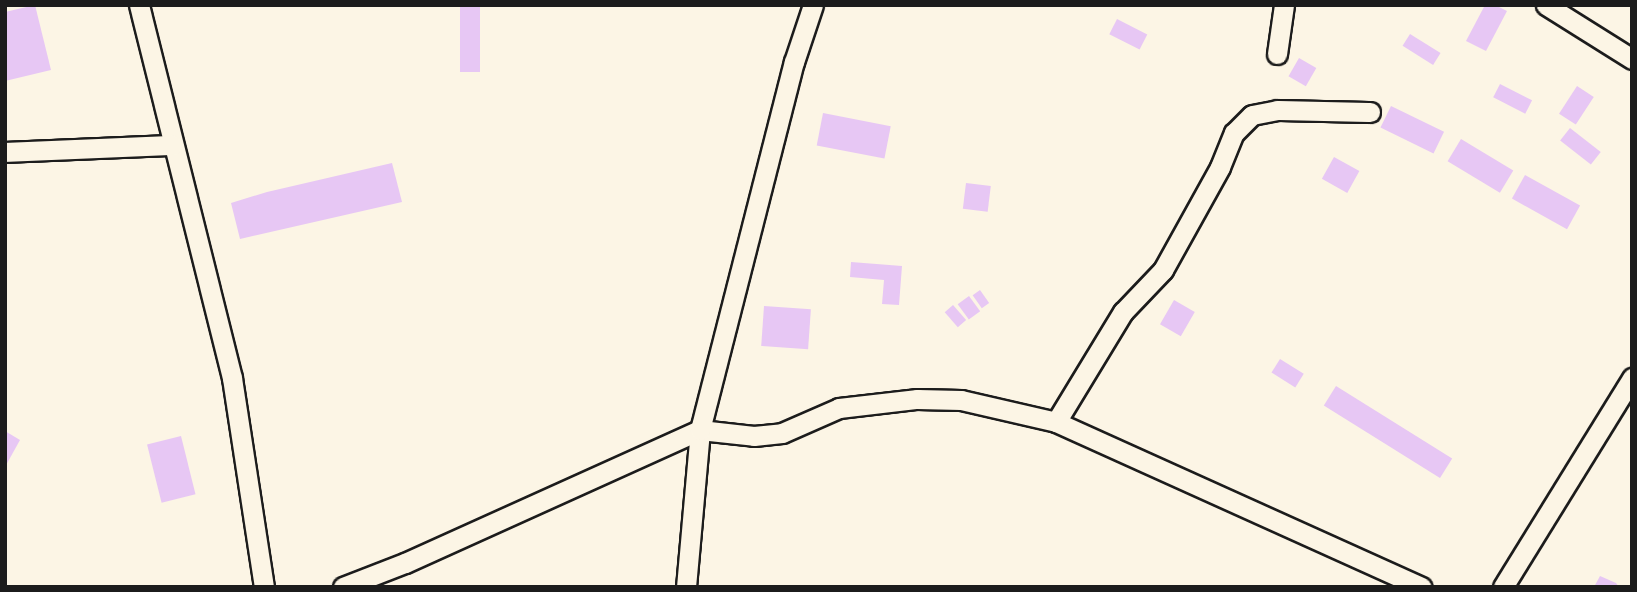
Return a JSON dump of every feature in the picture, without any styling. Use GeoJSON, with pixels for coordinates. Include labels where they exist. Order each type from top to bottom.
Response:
{"type":"FeatureCollection","features":[{"type":"Feature","properties":{"kind":"street"},"geometry":{"type":"LineString","coordinates":[[139,5],[232,378],[264,587]]}},
{"type":"Feature","properties":{"kind":"street"},"geometry":{"type":"LineString","coordinates":[[686,587],[700,430],[794,62],[813,5]]}},
{"type":"Feature","properties":{"kind":"street"},"geometry":{"type":"LineString","coordinates":[[1277,54],[1284,5]]}},
{"type":"Feature","properties":{"kind":"street"},"geometry":{"type":"LineString","coordinates":[[1546,5],[1632,59]]}},
{"type":"Feature","properties":{"kind":"street"},"geometry":{"type":"LineString","coordinates":[[1056,422],[1123,312],[1163,270],[1220,167],[1234,133],[1252,116],[1278,110],[1370,111]]}},
{"type":"Feature","properties":{"kind":"street"},"geometry":{"type":"LineString","coordinates":[[5,152],[172,145]]}},
{"type":"Feature","properties":{"kind":"street"},"geometry":{"type":"LineString","coordinates":[[1503,587],[1632,379]]}},
{"type":"Feature","properties":{"kind":"street"},"geometry":{"type":"LineString","coordinates":[[343,587],[405,563],[700,430],[754,436],[782,433],[839,408],[917,399],[961,400],[1056,422],[1421,587]]}},
{"type":"Feature","properties":{"kind":"building"},"geometry":{"type":"Polygon","coordinates":[[[35,5],[51,70],[5,81],[5,12],[35,5]]]}},
{"type":"Feature","properties":{"kind":"building"},"geometry":{"type":"Polygon","coordinates":[[[460,5],[480,5],[480,72],[460,72],[460,5]]]}},
{"type":"Feature","properties":{"kind":"building"},"geometry":{"type":"Polygon","coordinates":[[[1485,5],[1495,5],[1507,11],[1486,51],[1466,41],[1485,5]]]}},
{"type":"Feature","properties":{"kind":"building"},"geometry":{"type":"Polygon","coordinates":[[[1117,19],[1147,34],[1140,50],[1109,34],[1117,19]]]}},
{"type":"Feature","properties":{"kind":"building"},"geometry":{"type":"Polygon","coordinates":[[[1410,34],[1441,53],[1433,65],[1403,46],[1410,34]]]}},
{"type":"Feature","properties":{"kind":"building"},"geometry":{"type":"Polygon","coordinates":[[[1299,58],[1316,68],[1306,86],[1288,76],[1299,58]]]}},
{"type":"Feature","properties":{"kind":"building"},"geometry":{"type":"Polygon","coordinates":[[[1500,84],[1532,100],[1525,114],[1493,97],[1500,84]]]}},
{"type":"Feature","properties":{"kind":"building"},"geometry":{"type":"Polygon","coordinates":[[[1577,86],[1594,97],[1576,125],[1559,114],[1577,86]]]}},
{"type":"Feature","properties":{"kind":"building"},"geometry":{"type":"Polygon","coordinates":[[[1391,106],[1444,132],[1434,153],[1380,128],[1391,106]]]}},
{"type":"Feature","properties":{"kind":"building"},"geometry":{"type":"Polygon","coordinates":[[[823,113],[891,126],[884,159],[817,145],[823,113]]]}},
{"type":"Feature","properties":{"kind":"building"},"geometry":{"type":"Polygon","coordinates":[[[1570,128],[1601,152],[1591,165],[1560,141],[1570,128]]]}},
{"type":"Feature","properties":{"kind":"building"},"geometry":{"type":"Polygon","coordinates":[[[1461,139],[1513,170],[1500,193],[1448,161],[1461,139]]]}},
{"type":"Feature","properties":{"kind":"building"},"geometry":{"type":"Polygon","coordinates":[[[1334,157],[1359,171],[1347,193],[1322,179],[1334,157]]]}},
{"type":"Feature","properties":{"kind":"building"},"geometry":{"type":"Polygon","coordinates":[[[392,163],[402,202],[240,239],[231,203],[392,163]]]}},
{"type":"Feature","properties":{"kind":"building"},"geometry":{"type":"Polygon","coordinates":[[[1525,175],[1580,206],[1567,229],[1512,199],[1525,175]]]}},
{"type":"Feature","properties":{"kind":"building"},"geometry":{"type":"Polygon","coordinates":[[[966,183],[991,186],[988,212],[963,209],[966,183]]]}},
{"type":"Feature","properties":{"kind":"building"},"geometry":{"type":"Polygon","coordinates":[[[851,262],[902,266],[899,305],[882,304],[884,280],[850,277],[851,262]]]}},
{"type":"Feature","properties":{"kind":"building"},"geometry":{"type":"Polygon","coordinates":[[[980,290],[989,303],[982,308],[973,295],[980,290]]]}},
{"type":"Feature","properties":{"kind":"building"},"geometry":{"type":"Polygon","coordinates":[[[969,296],[980,311],[969,320],[958,304],[969,296]]]}},
{"type":"Feature","properties":{"kind":"building"},"geometry":{"type":"Polygon","coordinates":[[[1174,300],[1195,312],[1181,336],[1160,324],[1174,300]]]}},
{"type":"Feature","properties":{"kind":"building"},"geometry":{"type":"Polygon","coordinates":[[[953,305],[966,320],[958,327],[945,312],[953,305]]]}},
{"type":"Feature","properties":{"kind":"building"},"geometry":{"type":"Polygon","coordinates":[[[764,306],[811,309],[808,349],[761,346],[764,306]]]}},
{"type":"Feature","properties":{"kind":"building"},"geometry":{"type":"Polygon","coordinates":[[[1280,359],[1304,374],[1295,387],[1272,373],[1280,359]]]}},
{"type":"Feature","properties":{"kind":"building"},"geometry":{"type":"Polygon","coordinates":[[[1336,386],[1452,459],[1440,478],[1324,406],[1336,386]]]}},
{"type":"Feature","properties":{"kind":"building"},"geometry":{"type":"Polygon","coordinates":[[[5,431],[20,440],[5,467],[5,431]]]}},
{"type":"Feature","properties":{"kind":"building"},"geometry":{"type":"Polygon","coordinates":[[[181,436],[196,494],[162,503],[147,444],[181,436]]]}},
{"type":"Feature","properties":{"kind":"building"},"geometry":{"type":"Polygon","coordinates":[[[1600,576],[1616,583],[1619,587],[1594,587],[1600,576]]]}}]}
